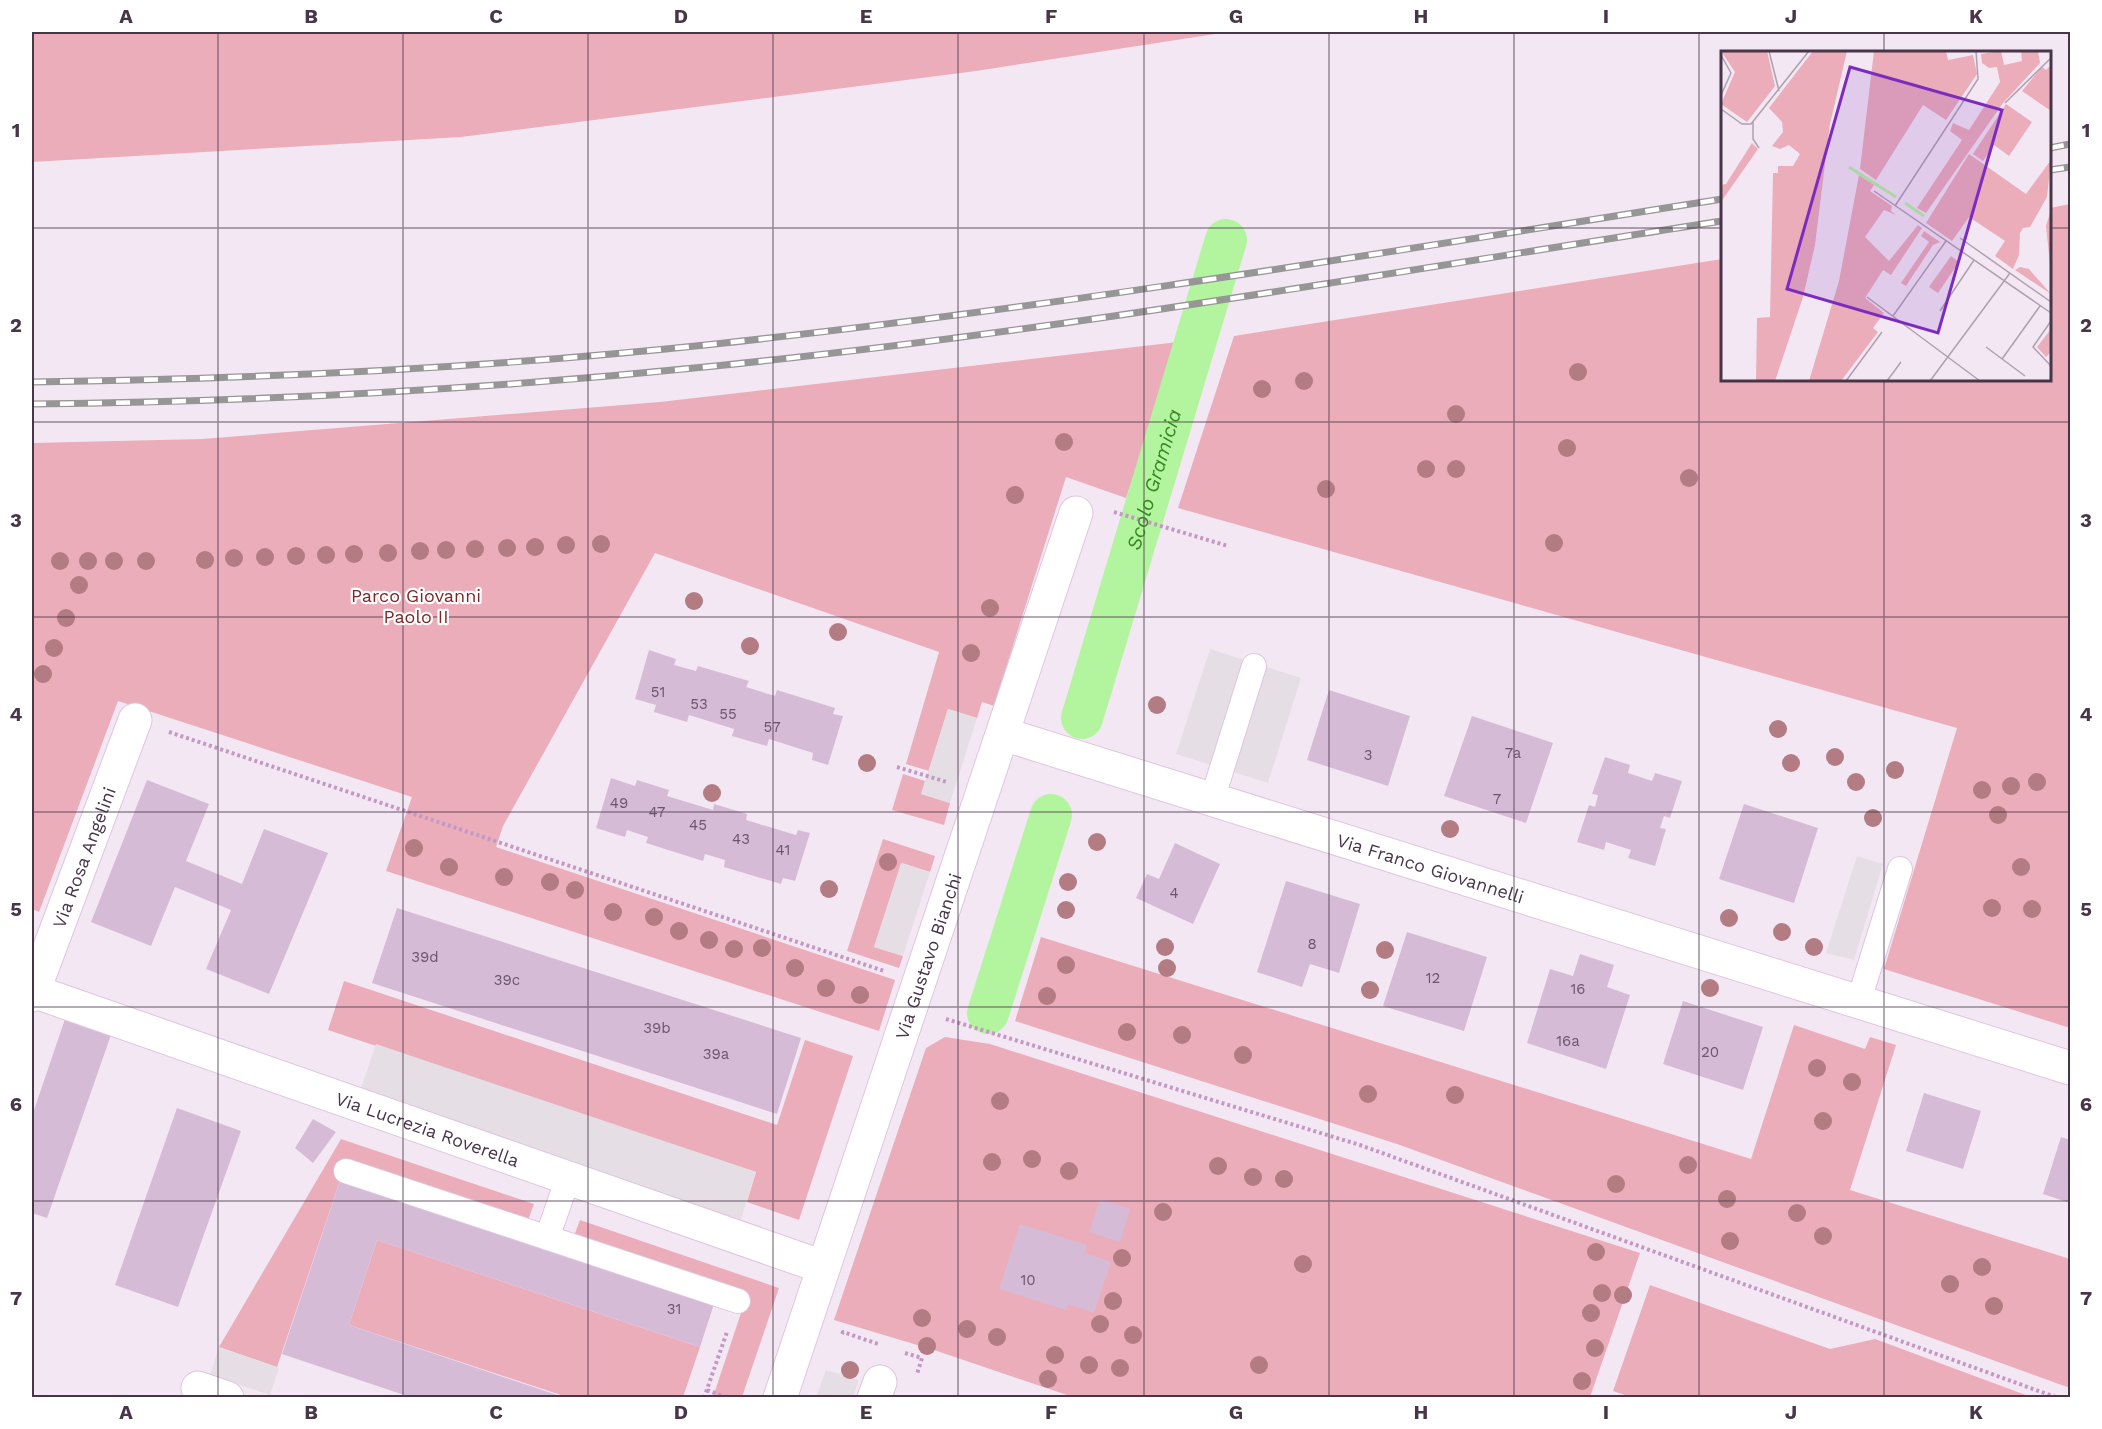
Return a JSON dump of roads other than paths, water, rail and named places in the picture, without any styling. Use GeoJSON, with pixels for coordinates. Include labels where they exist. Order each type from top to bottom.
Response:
{"type":"FeatureCollection","features":[{"type":"Feature","properties":{"kind":"street","name":"Via Gustavo Bianchi"},"geometry":{"type":"LineString","coordinates":[[780,1398],[1002,734],[1090,511]]}},
{"type":"Feature","properties":{"kind":"street","name":"Via Rosa Angelini"},"geometry":{"type":"LineString","coordinates":[[32,993],[135,720]]}},
{"type":"Feature","properties":{"kind":"street","name":"Via Franco Giovannelli"},"geometry":{"type":"LineString","coordinates":[[1002,734],[1859,1000],[2070,1068]]}},
{"type":"Feature","properties":{"kind":"street","name":"Via Lucrezia Roverella"},"geometry":{"type":"LineString","coordinates":[[32,993],[823,1267]]}},
{"type":"Feature","properties":{"kind":"lane"},"geometry":{"type":"LineString","coordinates":[[1212,800],[1254,666]]}},
{"type":"Feature","properties":{"kind":"lane"},"geometry":{"type":"LineString","coordinates":[[1859,1000],[1900,869]]}},
{"type":"Feature","properties":{"kind":"lane"},"geometry":{"type":"LineString","coordinates":[[346,1171],[738,1301]]}},
{"type":"Feature","properties":{"kind":"lane"},"geometry":{"type":"LineString","coordinates":[[547,1238],[567,1178]]}},
{"type":"Feature","properties":{"kind":"waterway","name":"Scolo Gramicia"},"geometry":{"type":"LineString","coordinates":[[1082,718],[1226,240]]}},
{"type":"Feature","properties":{"kind":"waterway","name":"Scolo Gramicia"},"geometry":{"type":"LineString","coordinates":[[988,1013],[1051,815]]}},
{"type":"Feature","properties":{"kind":"railway"},"geometry":{"type":"LineString","coordinates":[[2051,148],[2070,144]]}},
{"type":"Feature","properties":{"kind":"railway"},"geometry":{"type":"LineString","coordinates":[[2051,170],[2070,167]]}},
{"type":"Feature","properties":{"kind":"railway"},"geometry":{"type":"LineString","coordinates":[[32,382],[374,371],[544,360],[715,344],[968,314],[1094,296],[1721,199]]}},
{"type":"Feature","properties":{"kind":"railway"},"geometry":{"type":"LineString","coordinates":[[32,404],[374,393],[715,366],[1094,319],[1721,221]]}},
{"type":"Feature","properties":{"kind":"park label","name":"Parco Giovanni Paolo II"},"geometry":{"type":"Point","coordinates":[416,605]}}]}
